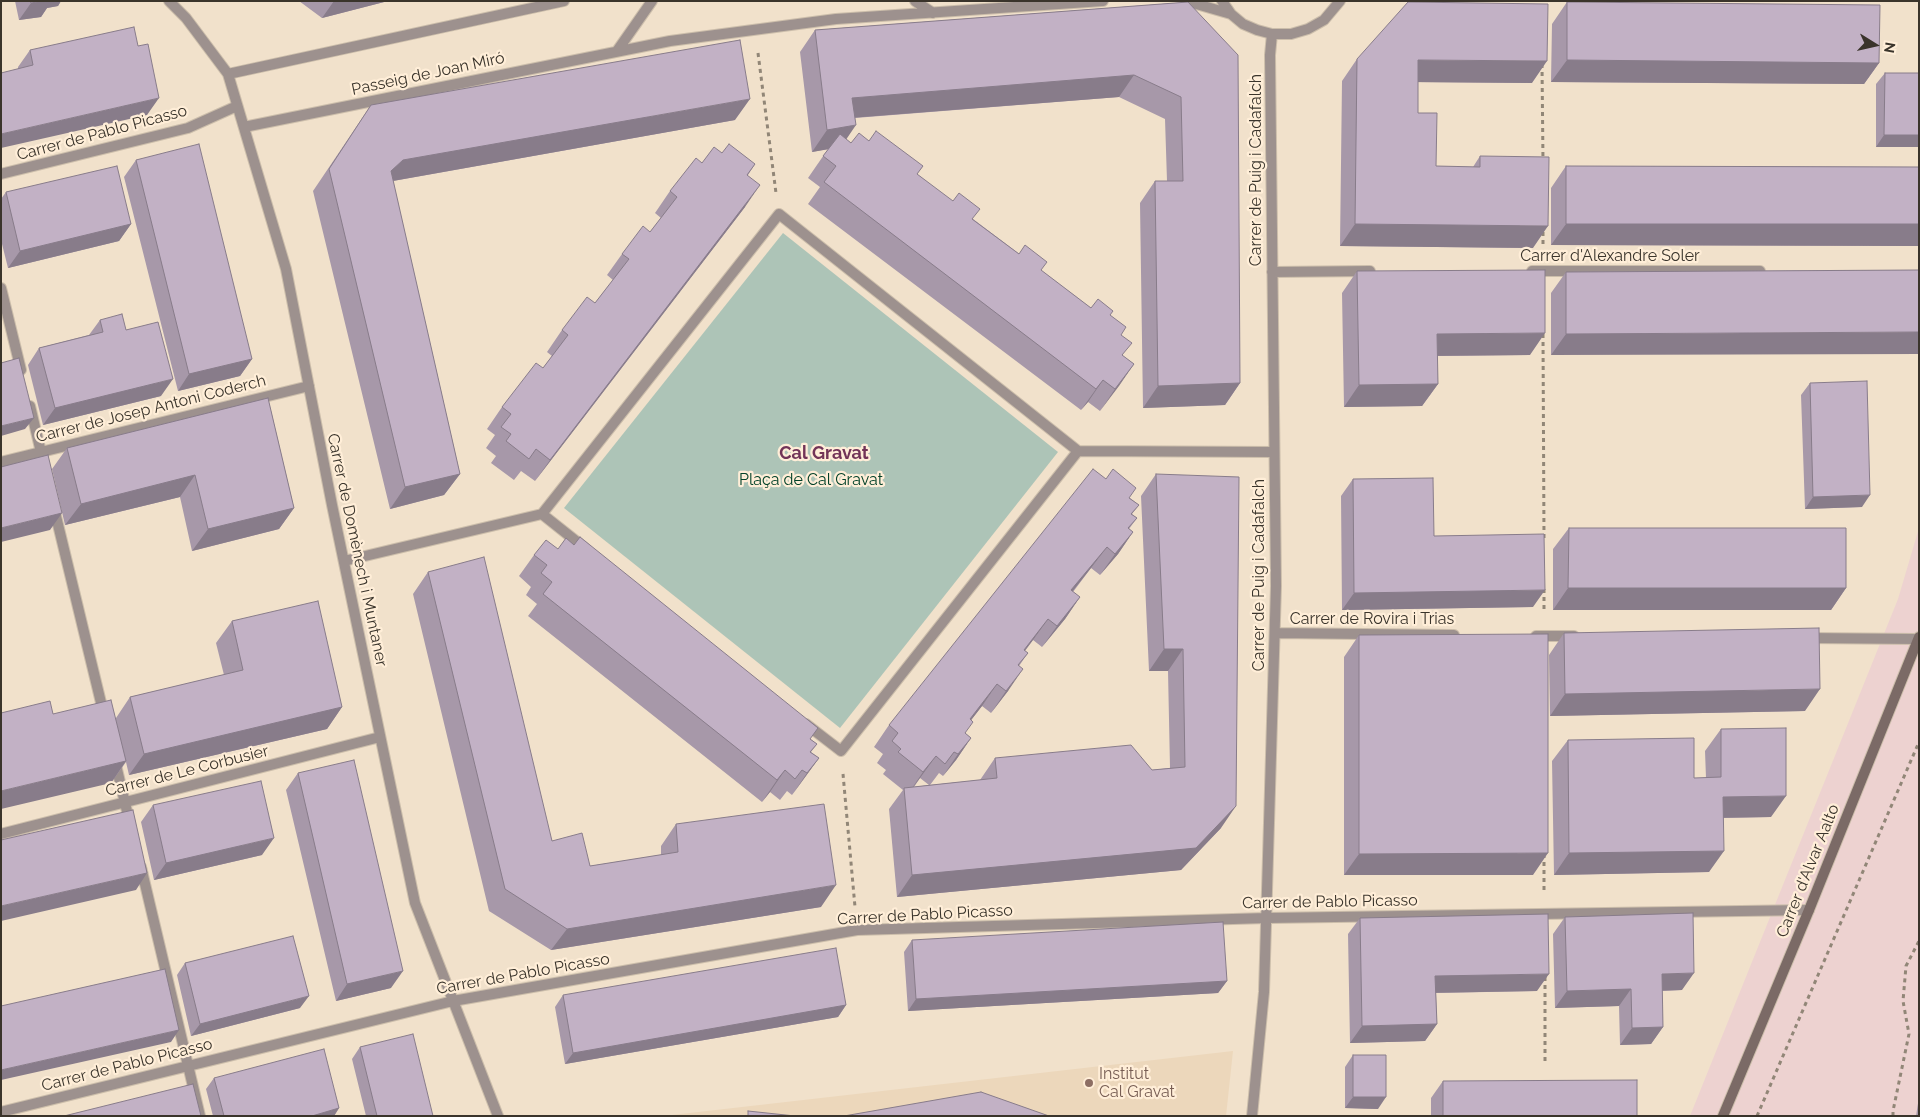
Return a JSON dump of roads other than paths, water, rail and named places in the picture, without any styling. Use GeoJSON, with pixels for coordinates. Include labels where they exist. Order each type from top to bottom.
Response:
{"type":"FeatureCollection","features":[{"type":"Feature","properties":{"kind":"street","name":"Carrer de Domènech i Muntaner"},"geometry":{"type":"LineString","coordinates":[[169,1],[186,18],[228,74],[286,269],[344,562],[415,903],[498,1116]]}},
{"type":"Feature","properties":{"kind":"street"},"geometry":{"type":"LineString","coordinates":[[228,74],[564,1]]}},
{"type":"Feature","properties":{"kind":"street"},"geometry":{"type":"LineString","coordinates":[[618,51],[652,1]]}},
{"type":"Feature","properties":{"kind":"street"},"geometry":{"type":"LineString","coordinates":[[915,1],[933,13]]}},
{"type":"Feature","properties":{"kind":"street","name":"Passeig de Joan Miró"},"geometry":{"type":"LineString","coordinates":[[244,127],[670,40],[836,19],[1103,1]]}},
{"type":"Feature","properties":{"kind":"street"},"geometry":{"type":"LineString","coordinates":[[1186,1],[1231,14]]}},
{"type":"Feature","properties":{"kind":"street"},"geometry":{"type":"LineString","coordinates":[[1222,1],[1231,14],[1243,24],[1272,34],[1291,34],[1308,29],[1324,20],[1340,1]]}},
{"type":"Feature","properties":{"kind":"street","name":"Carrer de Puig i Cadafalch"},"geometry":{"type":"LineString","coordinates":[[1252,1116],[1264,992],[1275,633],[1270,55],[1272,34]]}},
{"type":"Feature","properties":{"kind":"street","name":"Carrer de Pablo Picasso"},"geometry":{"type":"LineString","coordinates":[[1,174],[188,128],[237,106]]}},
{"type":"Feature","properties":{"kind":"street"},"geometry":{"type":"LineString","coordinates":[[344,562],[542,514],[779,214],[1078,450],[1274,452]]}},
{"type":"Feature","properties":{"kind":"street"},"geometry":{"type":"LineString","coordinates":[[1272,272],[1378,271]]}},
{"type":"Feature","properties":{"kind":"street","name":"Carrer d'Alexandre Soler"},"geometry":{"type":"LineString","coordinates":[[1523,271],[1770,271]]}},
{"type":"Feature","properties":{"kind":"street"},"geometry":{"type":"LineString","coordinates":[[1,288],[48,481]]}},
{"type":"Feature","properties":{"kind":"street","name":"Carrer de Josep Antoni Coderch"},"geometry":{"type":"LineString","coordinates":[[1,462],[309,386]]}},
{"type":"Feature","properties":{"kind":"street"},"geometry":{"type":"LineString","coordinates":[[795,715],[841,751],[1078,450]]}},
{"type":"Feature","properties":{"kind":"street"},"geometry":{"type":"LineString","coordinates":[[52,500],[107,727]]}},
{"type":"Feature","properties":{"kind":"street"},"geometry":{"type":"LineString","coordinates":[[542,514],[596,557]]}},
{"type":"Feature","properties":{"kind":"street","name":"Carrer de Rovira i Trias"},"geometry":{"type":"LineString","coordinates":[[1275,633],[1464,635]]}},
{"type":"Feature","properties":{"kind":"street"},"geometry":{"type":"LineString","coordinates":[[1524,636],[1583,636]]}},
{"type":"Feature","properties":{"kind":"street"},"geometry":{"type":"LineString","coordinates":[[1800,638],[1918,638]]}},
{"type":"Feature","properties":{"kind":"street","name":"Carrer d'Alvar Aalto"},"geometry":{"type":"LineString","coordinates":[[1723,1116],[1809,910],[1918,638]]}},
{"type":"Feature","properties":{"kind":"street","name":"Carrer de Le Corbusier"},"geometry":{"type":"LineString","coordinates":[[1,834],[380,737]]}},
{"type":"Feature","properties":{"kind":"street"},"geometry":{"type":"LineString","coordinates":[[111,746],[132,832]]}},
{"type":"Feature","properties":{"kind":"street"},"geometry":{"type":"LineString","coordinates":[[139,861],[200,1116]]}},
{"type":"Feature","properties":{"kind":"street","name":"Carrer de Pablo Picasso"},"geometry":{"type":"LineString","coordinates":[[1,1112],[453,1001],[857,930],[1267,918],[1809,910]]}},
{"type":"Feature","properties":{"kind":"place","name":"Institut Cal Gravat"},"geometry":{"type":"Point","coordinates":[1089,1083]}},
{"type":"Feature","properties":{"kind":"district","name":"Cal Gravat"},"geometry":{"type":"Point","coordinates":[824,454]}},
{"type":"Feature","properties":{"kind":"park label","name":"Plaça de Cal Gravat"},"geometry":{"type":"Point","coordinates":[811,480]}}]}
